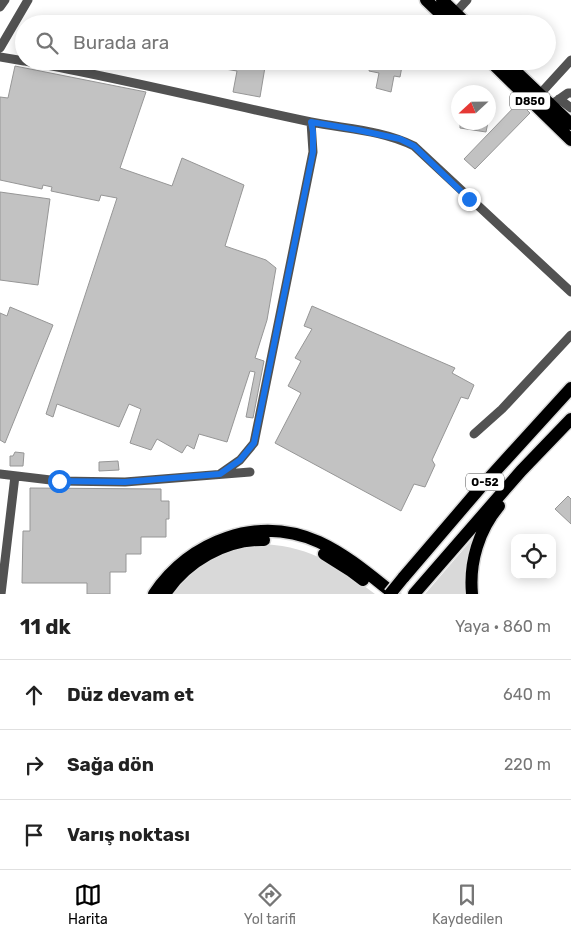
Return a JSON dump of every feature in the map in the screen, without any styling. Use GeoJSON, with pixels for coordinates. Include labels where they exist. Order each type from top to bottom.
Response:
{"type":"FeatureCollection","features":[{"type":"Feature","properties":{"kind":"highway"},"geometry":{"type":"LineString","coordinates":[[426,0],[448,15]]}},
{"type":"Feature","properties":{"kind":"highway"},"geometry":{"type":"LineString","coordinates":[[442,0],[451,15]]}},
{"type":"Feature","properties":{"kind":"highway","name":"D850"},"geometry":{"type":"LineString","coordinates":[[499,70],[571,140]]}},
{"type":"Feature","properties":{"kind":"highway","name":"D850"},"geometry":{"type":"LineString","coordinates":[[515,70],[540,94],[555,102],[571,124]]}},
{"type":"Feature","properties":{"kind":"highway","name":"O-52"},"geometry":{"type":"LineString","coordinates":[[390,594],[480,488],[571,388]]}},
{"type":"Feature","properties":{"kind":"highway"},"geometry":{"type":"LineString","coordinates":[[472,594],[471,574],[475,551],[484,529],[497,508],[528,474],[570,419]]}},
{"type":"Feature","properties":{"kind":"highway","name":"O-52"},"geometry":{"type":"LineString","coordinates":[[416,592],[521,471],[570,419]]}},
{"type":"Feature","properties":{"kind":"highway"},"geometry":{"type":"LineString","coordinates":[[154,594],[179,565],[196,551],[220,539],[245,532],[257,531],[290,533],[317,541],[354,562],[394,594]]}},
{"type":"Feature","properties":{"kind":"highway"},"geometry":{"type":"LineString","coordinates":[[165,594],[178,577],[207,555],[237,543],[258,540],[286,541],[313,549],[332,558],[380,594]]}},
{"type":"Feature","properties":{"kind":"street"},"geometry":{"type":"LineString","coordinates":[[0,8],[4,0]]}},
{"type":"Feature","properties":{"kind":"street"},"geometry":{"type":"LineString","coordinates":[[19,15],[28,0]]}},
{"type":"Feature","properties":{"kind":"street"},"geometry":{"type":"LineString","coordinates":[[455,15],[467,0]]}},
{"type":"Feature","properties":{"kind":"street"},"geometry":{"type":"LineString","coordinates":[[0,48],[15,22]]}},
{"type":"Feature","properties":{"kind":"street"},"geometry":{"type":"LineString","coordinates":[[0,57],[15,60]]}},
{"type":"Feature","properties":{"kind":"street"},"geometry":{"type":"LineString","coordinates":[[540,94],[571,60]]}},
{"type":"Feature","properties":{"kind":"street"},"geometry":{"type":"LineString","coordinates":[[77,70],[311,122],[400,139],[414,146],[571,292]]}},
{"type":"Feature","properties":{"kind":"street"},"geometry":{"type":"LineString","coordinates":[[555,102],[571,93]]}},
{"type":"Feature","properties":{"kind":"street"},"geometry":{"type":"LineString","coordinates":[[555,102],[571,108]]}},
{"type":"Feature","properties":{"kind":"street"},"geometry":{"type":"LineString","coordinates":[[220,474],[240,460],[254,443],[313,152],[311,122]]}},
{"type":"Feature","properties":{"kind":"street"},"geometry":{"type":"LineString","coordinates":[[474,434],[502,409],[571,335]]}},
{"type":"Feature","properties":{"kind":"street"},"geometry":{"type":"LineString","coordinates":[[0,474],[59,481],[125,482],[250,472]]}},
{"type":"Feature","properties":{"kind":"street"},"geometry":{"type":"LineString","coordinates":[[1,594],[15,476]]}},
{"type":"Feature","properties":{"kind":"shaded area"},"geometry":{"type":"Polygon","coordinates":[[[479,531],[469,594],[425,594],[479,531]]]}},
{"type":"Feature","properties":{"kind":"shaded area"},"geometry":{"type":"Polygon","coordinates":[[[265,544],[298,549],[311,554],[336,566],[375,594],[170,594],[189,574],[212,557],[233,549],[265,544]]]}},
{"type":"Feature","properties":{"kind":"building"},"geometry":{"type":"Polygon","coordinates":[[[15,66],[15,70],[35,70],[146,92],[120,168],[172,186],[182,158],[244,185],[225,246],[266,260],[276,268],[267,320],[255,358],[264,361],[253,418],[246,417],[255,372],[250,371],[227,442],[199,434],[194,449],[187,445],[182,453],[157,439],[151,450],[130,443],[141,409],[129,404],[119,427],[57,404],[53,417],[46,414],[117,198],[101,195],[99,201],[51,191],[52,187],[43,185],[42,189],[0,180],[0,97],[8,98],[15,66]]]}},
{"type":"Feature","properties":{"kind":"building"},"geometry":{"type":"Polygon","coordinates":[[[231,70],[264,70],[260,97],[233,92],[237,71],[231,70]]]}},
{"type":"Feature","properties":{"kind":"building"},"geometry":{"type":"Polygon","coordinates":[[[401,70],[400,77],[394,76],[391,92],[376,88],[379,73],[369,71],[401,70]]]}},
{"type":"Feature","properties":{"kind":"building"},"geometry":{"type":"Polygon","coordinates":[[[519,102],[530,113],[475,169],[464,159],[492,130],[496,130],[496,126],[519,102]]]}},
{"type":"Feature","properties":{"kind":"building"},"geometry":{"type":"Polygon","coordinates":[[[0,192],[50,199],[38,285],[0,280],[0,192]]]}},
{"type":"Feature","properties":{"kind":"building"},"geometry":{"type":"Polygon","coordinates":[[[312,306],[455,368],[452,373],[474,385],[468,399],[461,397],[432,460],[435,465],[425,487],[414,484],[401,511],[275,443],[301,393],[288,386],[301,361],[295,358],[312,329],[304,326],[312,306]]]}},
{"type":"Feature","properties":{"kind":"building"},"geometry":{"type":"Polygon","coordinates":[[[10,307],[53,325],[5,443],[0,440],[0,313],[7,316],[10,307]]]}},
{"type":"Feature","properties":{"kind":"building"},"geometry":{"type":"Polygon","coordinates":[[[15,452],[24,453],[23,466],[10,466],[10,456],[13,456],[15,452]]]}},
{"type":"Feature","properties":{"kind":"building"},"geometry":{"type":"Polygon","coordinates":[[[118,461],[119,470],[99,471],[99,462],[118,461]]]}},
{"type":"Feature","properties":{"kind":"building"},"geometry":{"type":"Polygon","coordinates":[[[30,488],[161,489],[161,501],[169,501],[166,537],[141,537],[141,554],[126,554],[126,572],[110,572],[110,594],[87,594],[87,583],[22,583],[23,531],[30,531],[30,488]]]}},
{"type":"Feature","properties":{"kind":"building"},"geometry":{"type":"Polygon","coordinates":[[[568,496],[571,499],[571,524],[555,509],[568,496]]]}},
{"type":"Feature","properties":{"kind":"route"},"geometry":{"type":"LineString","coordinates":[[59,481],[125,482],[220,474],[240,460],[254,443],[313,152],[311,122],[400,139],[414,146],[469,199]]}}]}
